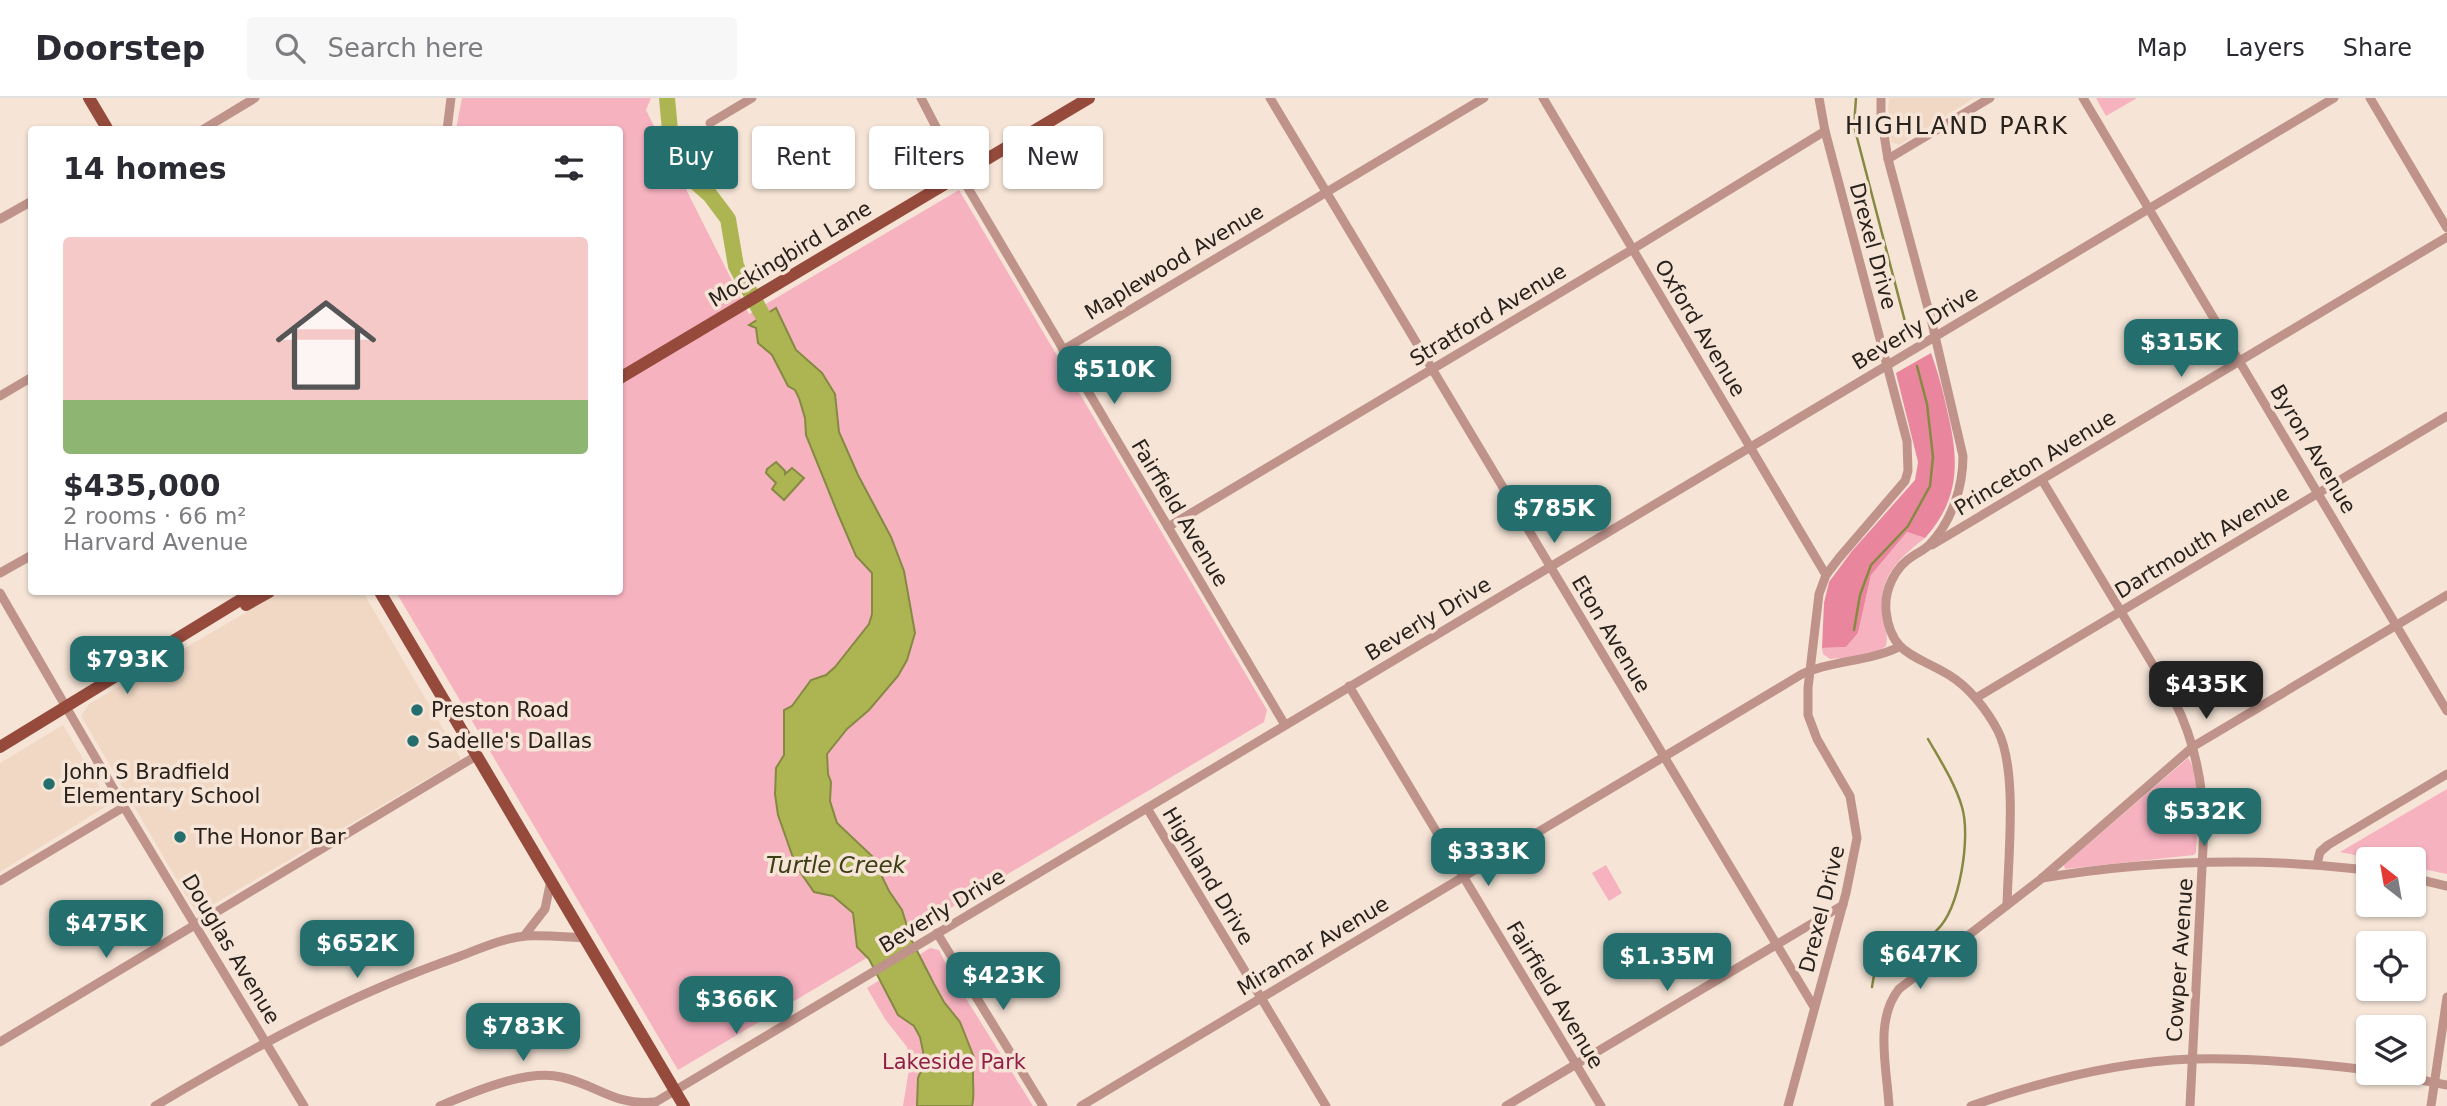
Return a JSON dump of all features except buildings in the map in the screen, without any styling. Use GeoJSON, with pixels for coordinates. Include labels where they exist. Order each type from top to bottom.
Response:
{"type":"FeatureCollection","features":[{"type":"Feature","properties":{"kind":"main road"},"geometry":{"type":"LineString","coordinates":[[89,98],[106,126]]}},
{"type":"Feature","properties":{"kind":"main road","name":"Mockingbird Lane"},"geometry":{"type":"LineString","coordinates":[[989,158],[1089,98]]}},
{"type":"Feature","properties":{"kind":"main road","name":"Mockingbird Lane"},"geometry":{"type":"LineString","coordinates":[[623,377],[937,189]]}},
{"type":"Feature","properties":{"kind":"main road"},"geometry":{"type":"LineString","coordinates":[[235,607],[249,595]]}},
{"type":"Feature","properties":{"kind":"main road"},"geometry":{"type":"LineString","coordinates":[[0,747],[88,692],[235,607],[262,595]]}},
{"type":"Feature","properties":{"kind":"main road"},"geometry":{"type":"LineString","coordinates":[[382,595],[684,1106]]}},
{"type":"Feature","properties":{"kind":"street"},"geometry":{"type":"LineString","coordinates":[[209,126],[255,98]]}},
{"type":"Feature","properties":{"kind":"street"},"geometry":{"type":"LineString","coordinates":[[448,126],[451,98]]}},
{"type":"Feature","properties":{"kind":"street"},"geometry":{"type":"LineString","coordinates":[[710,123],[752,98]]}},
{"type":"Feature","properties":{"kind":"street","name":"Fairfield Avenue"},"geometry":{"type":"LineString","coordinates":[[921,98],[936,126]]}},
{"type":"Feature","properties":{"kind":"street","name":"Eton Avenue"},"geometry":{"type":"LineString","coordinates":[[1270,98],[1814,1007]]}},
{"type":"Feature","properties":{"kind":"street","name":"Maplewood Avenue"},"geometry":{"type":"LineString","coordinates":[[1063,350],[1484,98]]}},
{"type":"Feature","properties":{"kind":"street","name":"Oxford Avenue"},"geometry":{"type":"LineString","coordinates":[[1543,98],[1826,575]]}},
{"type":"Feature","properties":{"kind":"street"},"geometry":{"type":"LineString","coordinates":[[1881,98],[1888,159],[1961,439],[1963,471],[1952,508],[1929,546]]}},
{"type":"Feature","properties":{"kind":"street"},"geometry":{"type":"LineString","coordinates":[[1888,159],[1990,98]]}},
{"type":"Feature","properties":{"kind":"street","name":"Byron Avenue"},"geometry":{"type":"LineString","coordinates":[[2083,98],[2447,711]]}},
{"type":"Feature","properties":{"kind":"street","name":"Beverly Drive"},"geometry":{"type":"LineString","coordinates":[[652,1104],[2333,98]]}},
{"type":"Feature","properties":{"kind":"street"},"geometry":{"type":"LineString","coordinates":[[2370,98],[2447,228]]}},
{"type":"Feature","properties":{"kind":"street","name":"Drexel Drive"},"geometry":{"type":"LineString","coordinates":[[1788,1106],[1856,851],[1855,818],[1850,796],[1817,739],[1808,715],[1808,688],[1819,594],[1826,575],[1894,496],[1905,481],[1908,471],[1907,441],[1818,101]]}},
{"type":"Feature","properties":{"kind":"street","name":"Stratford Avenue"},"geometry":{"type":"LineString","coordinates":[[1168,527],[1825,131]]}},
{"type":"Feature","properties":{"kind":"street","name":"Fairfield Avenue"},"geometry":{"type":"LineString","coordinates":[[969,189],[1284,726]]}},
{"type":"Feature","properties":{"kind":"street"},"geometry":{"type":"LineString","coordinates":[[0,219],[28,203]]}},
{"type":"Feature","properties":{"kind":"street","name":"Princeton Avenue"},"geometry":{"type":"LineString","coordinates":[[1899,648],[1888,622],[1886,608],[1890,586],[1901,565],[2447,237]]}},
{"type":"Feature","properties":{"kind":"street"},"geometry":{"type":"LineString","coordinates":[[0,396],[28,379]]}},
{"type":"Feature","properties":{"kind":"street","name":"Dartmouth Avenue"},"geometry":{"type":"LineString","coordinates":[[1976,698],[2447,416]]}},
{"type":"Feature","properties":{"kind":"street","name":"Cowper Avenue"},"geometry":{"type":"LineString","coordinates":[[2042,480],[2174,700],[2194,746],[2203,793],[2203,863],[2190,1106]]}},
{"type":"Feature","properties":{"kind":"street"},"geometry":{"type":"LineString","coordinates":[[0,573],[28,557]]}},
{"type":"Feature","properties":{"kind":"street","name":"Douglas Avenue"},"geometry":{"type":"LineString","coordinates":[[0,593],[124,807],[304,1106]]}},
{"type":"Feature","properties":{"kind":"street"},"geometry":{"type":"LineString","coordinates":[[1889,1106],[1884,1026],[1888,1005],[1911,978],[2041,879],[2194,746],[2447,595]]}},
{"type":"Feature","properties":{"kind":"street"},"geometry":{"type":"LineString","coordinates":[[1899,648],[1950,675],[1976,698],[1998,731],[2009,769],[2007,905]]}},
{"type":"Feature","properties":{"kind":"street","name":"Miramar Avenue"},"geometry":{"type":"LineString","coordinates":[[1081,1106],[1811,670],[1899,648]]}},
{"type":"Feature","properties":{"kind":"street","name":"Fairfield Avenue"},"geometry":{"type":"LineString","coordinates":[[1349,686],[1601,1106]]}},
{"type":"Feature","properties":{"kind":"street"},"geometry":{"type":"LineString","coordinates":[[0,1042],[476,756]]}},
{"type":"Feature","properties":{"kind":"street"},"geometry":{"type":"LineString","coordinates":[[2317,864],[2320,852],[2328,845],[2447,774]]}},
{"type":"Feature","properties":{"kind":"street"},"geometry":{"type":"LineString","coordinates":[[0,881],[124,807]]}},
{"type":"Feature","properties":{"kind":"street","name":"Highland Drive"},"geometry":{"type":"LineString","coordinates":[[1147,808],[1326,1106]]}},
{"type":"Feature","properties":{"kind":"street"},"geometry":{"type":"LineString","coordinates":[[2041,879],[2090,870],[2203,863],[2317,864],[2356,869]]}},
{"type":"Feature","properties":{"kind":"street"},"geometry":{"type":"LineString","coordinates":[[524,936],[545,909],[551,880]]}},
{"type":"Feature","properties":{"kind":"street"},"geometry":{"type":"LineString","coordinates":[[2426,881],[2447,886]]}},
{"type":"Feature","properties":{"kind":"street"},"geometry":{"type":"LineString","coordinates":[[1506,1106],[1843,905]]}},
{"type":"Feature","properties":{"kind":"street"},"geometry":{"type":"LineString","coordinates":[[937,933],[1043,1106]]}},
{"type":"Feature","properties":{"kind":"street"},"geometry":{"type":"LineString","coordinates":[[155,1106],[329,1009],[409,974],[524,936],[585,938]]}},
{"type":"Feature","properties":{"kind":"street"},"geometry":{"type":"LineString","coordinates":[[2431,1106],[2447,997]]}},
{"type":"Feature","properties":{"kind":"street"},"geometry":{"type":"LineString","coordinates":[[1971,1106],[2019,1089],[2089,1072],[2192,1059],[2267,1061],[2356,1069]]}},
{"type":"Feature","properties":{"kind":"street"},"geometry":{"type":"LineString","coordinates":[[440,1106],[484,1089],[542,1075],[575,1081],[628,1103],[652,1104]]}},
{"type":"Feature","properties":{"kind":"street"},"geometry":{"type":"LineString","coordinates":[[2426,1081],[2447,1085]]}},
{"type":"Feature","properties":{"kind":"street"},"geometry":{"type":"LineString","coordinates":[[606,1095],[611,1106]]}},
{"type":"Feature","properties":{"kind":"shaded area"},"geometry":{"type":"Polygon","coordinates":[[[1889,98],[1974,98],[1899,145],[1891,142],[1889,98]]]}},
{"type":"Feature","properties":{"kind":"shaded area"},"geometry":{"type":"Polygon","coordinates":[[[1931,353],[1944,396],[1954,445],[1951,493],[1937,523],[1925,538],[1907,532],[1871,575],[1858,633],[1846,647],[1822,648],[1824,603],[1829,582],[1852,551],[1915,480],[1918,462],[1896,373],[1931,353]]]}},
{"type":"Feature","properties":{"kind":"shaded area"},"geometry":{"type":"Polygon","coordinates":[[[276,595],[365,595],[461,759],[197,914],[81,716],[89,704],[276,595]]]}},
{"type":"Feature","properties":{"kind":"shaded area","name":"John S Bradfield Elementary School"},"geometry":{"type":"Polygon","coordinates":[[[63,725],[110,804],[0,872],[0,763],[63,725]]]}},
{"type":"Feature","properties":{"kind":"green space"},"geometry":{"type":"Polygon","coordinates":[[[462,98],[651,98],[646,110],[654,126],[644,126],[644,189],[686,189],[749,314],[959,190],[1267,710],[1264,722],[678,1070],[398,595],[623,595],[623,126],[457,126],[462,98]]]}},
{"type":"Feature","properties":{"kind":"green space"},"geometry":{"type":"Polygon","coordinates":[[[2096,98],[2137,98],[2106,116],[2096,98]]]}},
{"type":"Feature","properties":{"kind":"green space"},"geometry":{"type":"Polygon","coordinates":[[[1907,532],[1925,538],[1899,561],[1887,578],[1882,599],[1886,646],[1867,654],[1830,659],[1823,654],[1822,648],[1846,647],[1858,633],[1871,575],[1907,532]]]}},
{"type":"Feature","properties":{"kind":"green space"},"geometry":{"type":"Polygon","coordinates":[[[2188,758],[2197,789],[2194,855],[2065,869],[2064,865],[2188,758]]]}},
{"type":"Feature","properties":{"kind":"green space"},"geometry":{"type":"Polygon","coordinates":[[[2447,789],[2447,874],[2426,870],[2426,847],[2356,847],[2356,855],[2340,852],[2447,789]]]}},
{"type":"Feature","properties":{"kind":"green space"},"geometry":{"type":"Polygon","coordinates":[[[1606,865],[1622,893],[1609,901],[1592,873],[1606,865]]]}},
{"type":"Feature","properties":{"kind":"green space","name":"Lakeside Park"},"geometry":{"type":"Polygon","coordinates":[[[930,948],[939,950],[952,976],[1033,1106],[903,1106],[910,1063],[907,1047],[885,1019],[867,988],[930,948]]]}},
{"type":"Feature","properties":{"kind":"water","name":"Turtle Creek"},"geometry":{"type":"Polygon","coordinates":[[[776,308],[796,350],[822,373],[835,394],[839,432],[891,537],[904,571],[915,633],[907,660],[898,676],[827,754],[831,782],[830,801],[837,823],[872,856],[889,891],[902,910],[911,939],[934,984],[960,1022],[975,1060],[972,1106],[917,1106],[918,1078],[925,1061],[920,1037],[914,1026],[898,1015],[869,959],[857,947],[853,913],[833,896],[814,892],[796,866],[778,815],[775,794],[776,768],[784,755],[784,710],[792,706],[811,680],[826,675],[835,667],[869,624],[872,614],[872,573],[856,556],[838,514],[806,435],[805,418],[799,398],[795,390],[788,386],[772,355],[758,343],[756,328],[749,325],[776,308]]]}},
{"type":"Feature","properties":{"kind":"water"},"geometry":{"type":"Polygon","coordinates":[[[776,462],[785,474],[792,468],[804,478],[784,500],[772,489],[776,483],[766,473],[776,462]]]}},
{"type":"Feature","properties":{"kind":"waterway","name":"Turtle Creek"},"geometry":{"type":"LineString","coordinates":[[667,98],[672,152],[683,171],[710,195],[728,219],[736,266],[774,333]]}},
{"type":"Feature","properties":{"kind":"waterway"},"geometry":{"type":"LineString","coordinates":[[1856,98],[1854,126],[1908,333]]}},
{"type":"Feature","properties":{"kind":"waterway"},"geometry":{"type":"LineString","coordinates":[[1854,630],[1860,595],[1871,565],[1908,526],[1930,486],[1933,457],[1927,404],[1917,366]]}},
{"type":"Feature","properties":{"kind":"waterway"},"geometry":{"type":"LineString","coordinates":[[1872,987],[1876,969],[1882,961],[1931,935],[1945,920],[1962,872],[1965,836],[1962,807],[1951,780],[1928,739]]}},
{"type":"Feature","properties":{"kind":"place","name":"Preston Road"},"geometry":{"type":"Point","coordinates":[417,710]}},
{"type":"Feature","properties":{"kind":"place","name":"Sadelle's Dallas"},"geometry":{"type":"Point","coordinates":[413,741]}},
{"type":"Feature","properties":{"kind":"place","name":"John S Bradfield Elementary School"},"geometry":{"type":"Point","coordinates":[49,784]}},
{"type":"Feature","properties":{"kind":"place","name":"The Honor Bar"},"geometry":{"type":"Point","coordinates":[180,837]}},
{"type":"Feature","properties":{"kind":"district","name":"HIGHLAND PARK"},"geometry":{"type":"Point","coordinates":[1957,126]}}]}
